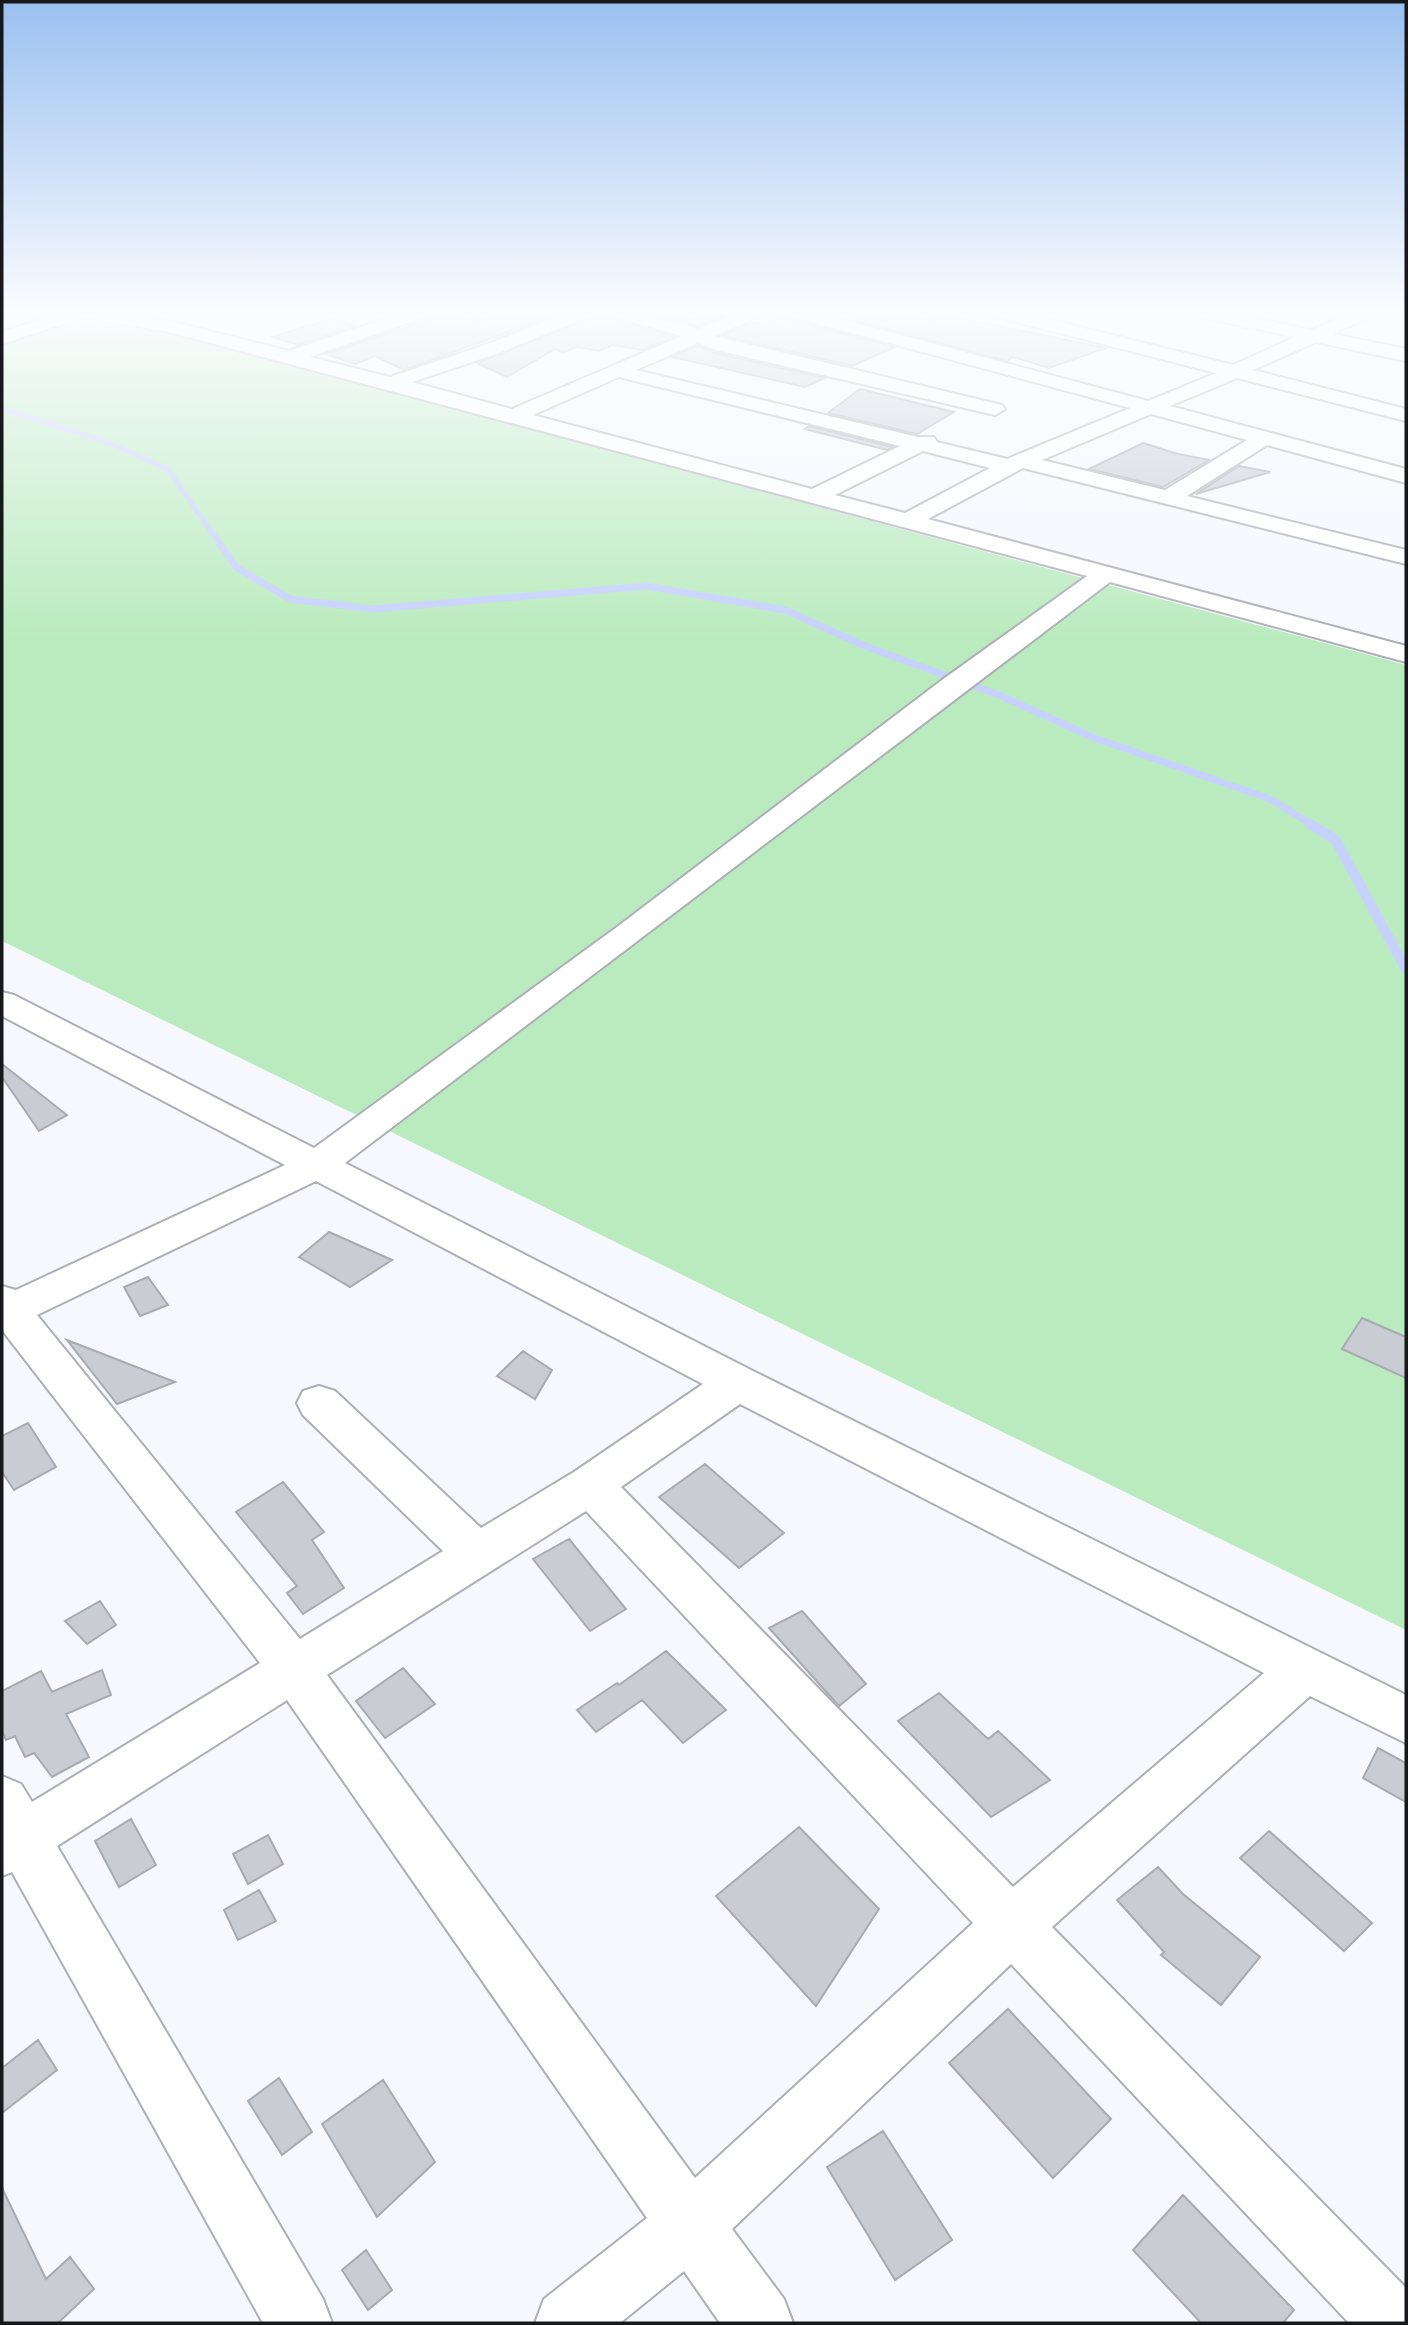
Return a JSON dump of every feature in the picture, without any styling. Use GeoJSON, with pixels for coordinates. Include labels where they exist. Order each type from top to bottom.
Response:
{"type":"FeatureCollection","features":[{"type":"Feature","properties":{"kind":"street"},"geometry":{"type":"LineString","coordinates":[[530,420],[1406,654]]}},
{"type":"Feature","properties":{"kind":"street"},"geometry":{"type":"LineString","coordinates":[[819,420],[919,445],[1170,497],[1406,557]]}},
{"type":"Feature","properties":{"kind":"street"},"geometry":{"type":"LineString","coordinates":[[815,496],[971,420]]}},
{"type":"Feature","properties":{"kind":"street"},"geometry":{"type":"LineString","coordinates":[[908,521],[1015,464],[1117,420]]}},
{"type":"Feature","properties":{"kind":"street"},"geometry":{"type":"LineString","coordinates":[[1199,420],[1406,476]]}},
{"type":"Feature","properties":{"kind":"street"},"geometry":{"type":"LineString","coordinates":[[1170,497],[1264,438]]}},
{"type":"Feature","properties":{"kind":"street"},"geometry":{"type":"LineString","coordinates":[[760,2323],[688,2227],[295,1669],[4,1309],[315,1166],[629,934],[961,680],[1104,575]]}},
{"type":"Feature","properties":{"kind":"street"},"geometry":{"type":"LineString","coordinates":[[2,1002],[738,1383],[1406,1720]]}},
{"type":"Feature","properties":{"kind":"street"},"geometry":{"type":"LineString","coordinates":[[299,2323],[9,1829],[295,1669],[590,1485],[738,1383]]}},
{"type":"Feature","properties":{"kind":"street"},"geometry":{"type":"LineString","coordinates":[[319,1403],[477,1554]]}},
{"type":"Feature","properties":{"kind":"street"},"geometry":{"type":"LineString","coordinates":[[590,1485],[1394,2323]]}},
{"type":"Feature","properties":{"kind":"street"},"geometry":{"type":"LineString","coordinates":[[568,2323],[688,2227],[1013,1925],[1305,1669]]}},
{"type":"Feature","properties":{"kind":"green space"},"geometry":{"type":"Polygon","coordinates":[[[2,420],[499,420],[1406,665],[1406,1630],[2,941],[2,420]]]}},
{"type":"Feature","properties":{"kind":"building"},"geometry":{"type":"Polygon","coordinates":[[[860,420],[940,420],[917,434],[860,420]]]}},
{"type":"Feature","properties":{"kind":"building"},"geometry":{"type":"Polygon","coordinates":[[[809,426],[892,447],[887,450],[805,429],[809,426]]]}},
{"type":"Feature","properties":{"kind":"building"},"geometry":{"type":"Polygon","coordinates":[[[1143,443],[1209,460],[1163,487],[1089,469],[1143,443]]]}},
{"type":"Feature","properties":{"kind":"building"},"geometry":{"type":"Polygon","coordinates":[[[1239,466],[1270,472],[1196,494],[1239,466]]]}},
{"type":"Feature","properties":{"kind":"building"},"geometry":{"type":"Polygon","coordinates":[[[2,1064],[67,1115],[39,1131],[2,1077],[2,1064]]]}},
{"type":"Feature","properties":{"kind":"building"},"geometry":{"type":"Polygon","coordinates":[[[329,1232],[392,1260],[350,1287],[299,1257],[329,1232]]]}},
{"type":"Feature","properties":{"kind":"building"},"geometry":{"type":"Polygon","coordinates":[[[148,1277],[168,1305],[140,1316],[124,1287],[148,1277]]]}},
{"type":"Feature","properties":{"kind":"building"},"geometry":{"type":"Polygon","coordinates":[[[1362,1318],[1406,1337],[1406,1378],[1342,1349],[1362,1318]]]}},
{"type":"Feature","properties":{"kind":"building"},"geometry":{"type":"Polygon","coordinates":[[[67,1340],[175,1382],[117,1404],[67,1340]]]}},
{"type":"Feature","properties":{"kind":"building"},"geometry":{"type":"Polygon","coordinates":[[[523,1351],[552,1370],[535,1399],[497,1376],[523,1351]]]}},
{"type":"Feature","properties":{"kind":"building"},"geometry":{"type":"Polygon","coordinates":[[[28,1423],[56,1467],[14,1490],[2,1472],[2,1436],[28,1423]]]}},
{"type":"Feature","properties":{"kind":"building"},"geometry":{"type":"Polygon","coordinates":[[[705,1464],[784,1533],[739,1568],[659,1497],[705,1464]]]}},
{"type":"Feature","properties":{"kind":"building"},"geometry":{"type":"Polygon","coordinates":[[[283,1482],[324,1532],[312,1540],[344,1588],[303,1614],[287,1593],[297,1586],[236,1512],[283,1482]]]}},
{"type":"Feature","properties":{"kind":"building"},"geometry":{"type":"Polygon","coordinates":[[[569,1539],[626,1609],[590,1631],[533,1559],[569,1539]]]}},
{"type":"Feature","properties":{"kind":"building"},"geometry":{"type":"Polygon","coordinates":[[[100,1601],[116,1625],[87,1644],[65,1621],[100,1601]]]}},
{"type":"Feature","properties":{"kind":"building"},"geometry":{"type":"Polygon","coordinates":[[[802,1611],[866,1684],[839,1706],[769,1628],[802,1611]]]}},
{"type":"Feature","properties":{"kind":"building"},"geometry":{"type":"Polygon","coordinates":[[[666,1651],[726,1710],[683,1743],[642,1700],[596,1732],[577,1710],[617,1683],[619,1685],[666,1651]]]}},
{"type":"Feature","properties":{"kind":"building"},"geometry":{"type":"Polygon","coordinates":[[[403,1668],[435,1704],[385,1738],[356,1701],[403,1668]]]}},
{"type":"Feature","properties":{"kind":"building"},"geometry":{"type":"Polygon","coordinates":[[[102,1670],[111,1695],[66,1714],[89,1757],[52,1777],[34,1753],[25,1757],[15,1736],[6,1740],[2,1731],[2,1691],[41,1671],[52,1692],[102,1670]]]}},
{"type":"Feature","properties":{"kind":"building"},"geometry":{"type":"Polygon","coordinates":[[[939,1693],[988,1739],[998,1731],[1050,1780],[991,1817],[898,1721],[939,1693]]]}},
{"type":"Feature","properties":{"kind":"building"},"geometry":{"type":"Polygon","coordinates":[[[1378,1748],[1406,1763],[1406,1802],[1363,1778],[1378,1748]]]}},
{"type":"Feature","properties":{"kind":"building"},"geometry":{"type":"Polygon","coordinates":[[[131,1819],[156,1865],[119,1887],[95,1841],[131,1819]]]}},
{"type":"Feature","properties":{"kind":"building"},"geometry":{"type":"Polygon","coordinates":[[[799,1827],[879,1909],[816,2006],[716,1896],[799,1827]]]}},
{"type":"Feature","properties":{"kind":"building"},"geometry":{"type":"Polygon","coordinates":[[[1269,1831],[1372,1923],[1344,1951],[1240,1858],[1269,1831]]]}},
{"type":"Feature","properties":{"kind":"building"},"geometry":{"type":"Polygon","coordinates":[[[268,1835],[283,1864],[248,1884],[233,1854],[268,1835]]]}},
{"type":"Feature","properties":{"kind":"building"},"geometry":{"type":"Polygon","coordinates":[[[1158,1867],[1183,1894],[1260,1957],[1221,2005],[1161,1955],[1164,1952],[1117,1900],[1158,1867]]]}},
{"type":"Feature","properties":{"kind":"building"},"geometry":{"type":"Polygon","coordinates":[[[259,1890],[276,1921],[238,1940],[224,1910],[259,1890]]]}},
{"type":"Feature","properties":{"kind":"building"},"geometry":{"type":"Polygon","coordinates":[[[1008,2009],[1111,2119],[1053,2178],[949,2063],[1008,2009]]]}},
{"type":"Feature","properties":{"kind":"building"},"geometry":{"type":"Polygon","coordinates":[[[38,2040],[57,2070],[2,2113],[2,2068],[38,2040]]]}},
{"type":"Feature","properties":{"kind":"building"},"geometry":{"type":"Polygon","coordinates":[[[279,2078],[312,2132],[282,2155],[248,2101],[279,2078]]]}},
{"type":"Feature","properties":{"kind":"building"},"geometry":{"type":"Polygon","coordinates":[[[383,2080],[435,2162],[377,2217],[322,2124],[383,2080]]]}},
{"type":"Feature","properties":{"kind":"building"},"geometry":{"type":"Polygon","coordinates":[[[883,2131],[952,2240],[895,2280],[827,2167],[883,2131]]]}},
{"type":"Feature","properties":{"kind":"building"},"geometry":{"type":"Polygon","coordinates":[[[2,2188],[46,2279],[70,2257],[94,2289],[58,2323],[2,2323],[2,2188]]]}},
{"type":"Feature","properties":{"kind":"building"},"geometry":{"type":"Polygon","coordinates":[[[1183,2195],[1294,2310],[1283,2323],[1201,2323],[1133,2250],[1183,2195]]]}},
{"type":"Feature","properties":{"kind":"building"},"geometry":{"type":"Polygon","coordinates":[[[366,2250],[392,2290],[368,2310],[342,2270],[366,2250]]]}},
{"type":"Feature","properties":{"kind":"waterway"},"geometry":{"type":"LineString","coordinates":[[39,420],[102,440],[168,469],[214,536]]}},
{"type":"Feature","properties":{"kind":"waterway"},"geometry":{"type":"LineString","coordinates":[[213,534],[236,567],[290,599],[373,609],[647,586],[785,610],[865,646],[999,695],[1092,737],[1270,799],[1313,825]]}},
{"type":"Feature","properties":{"kind":"waterway"},"geometry":{"type":"LineString","coordinates":[[1310,824],[1335,839],[1406,969]]}}]}
